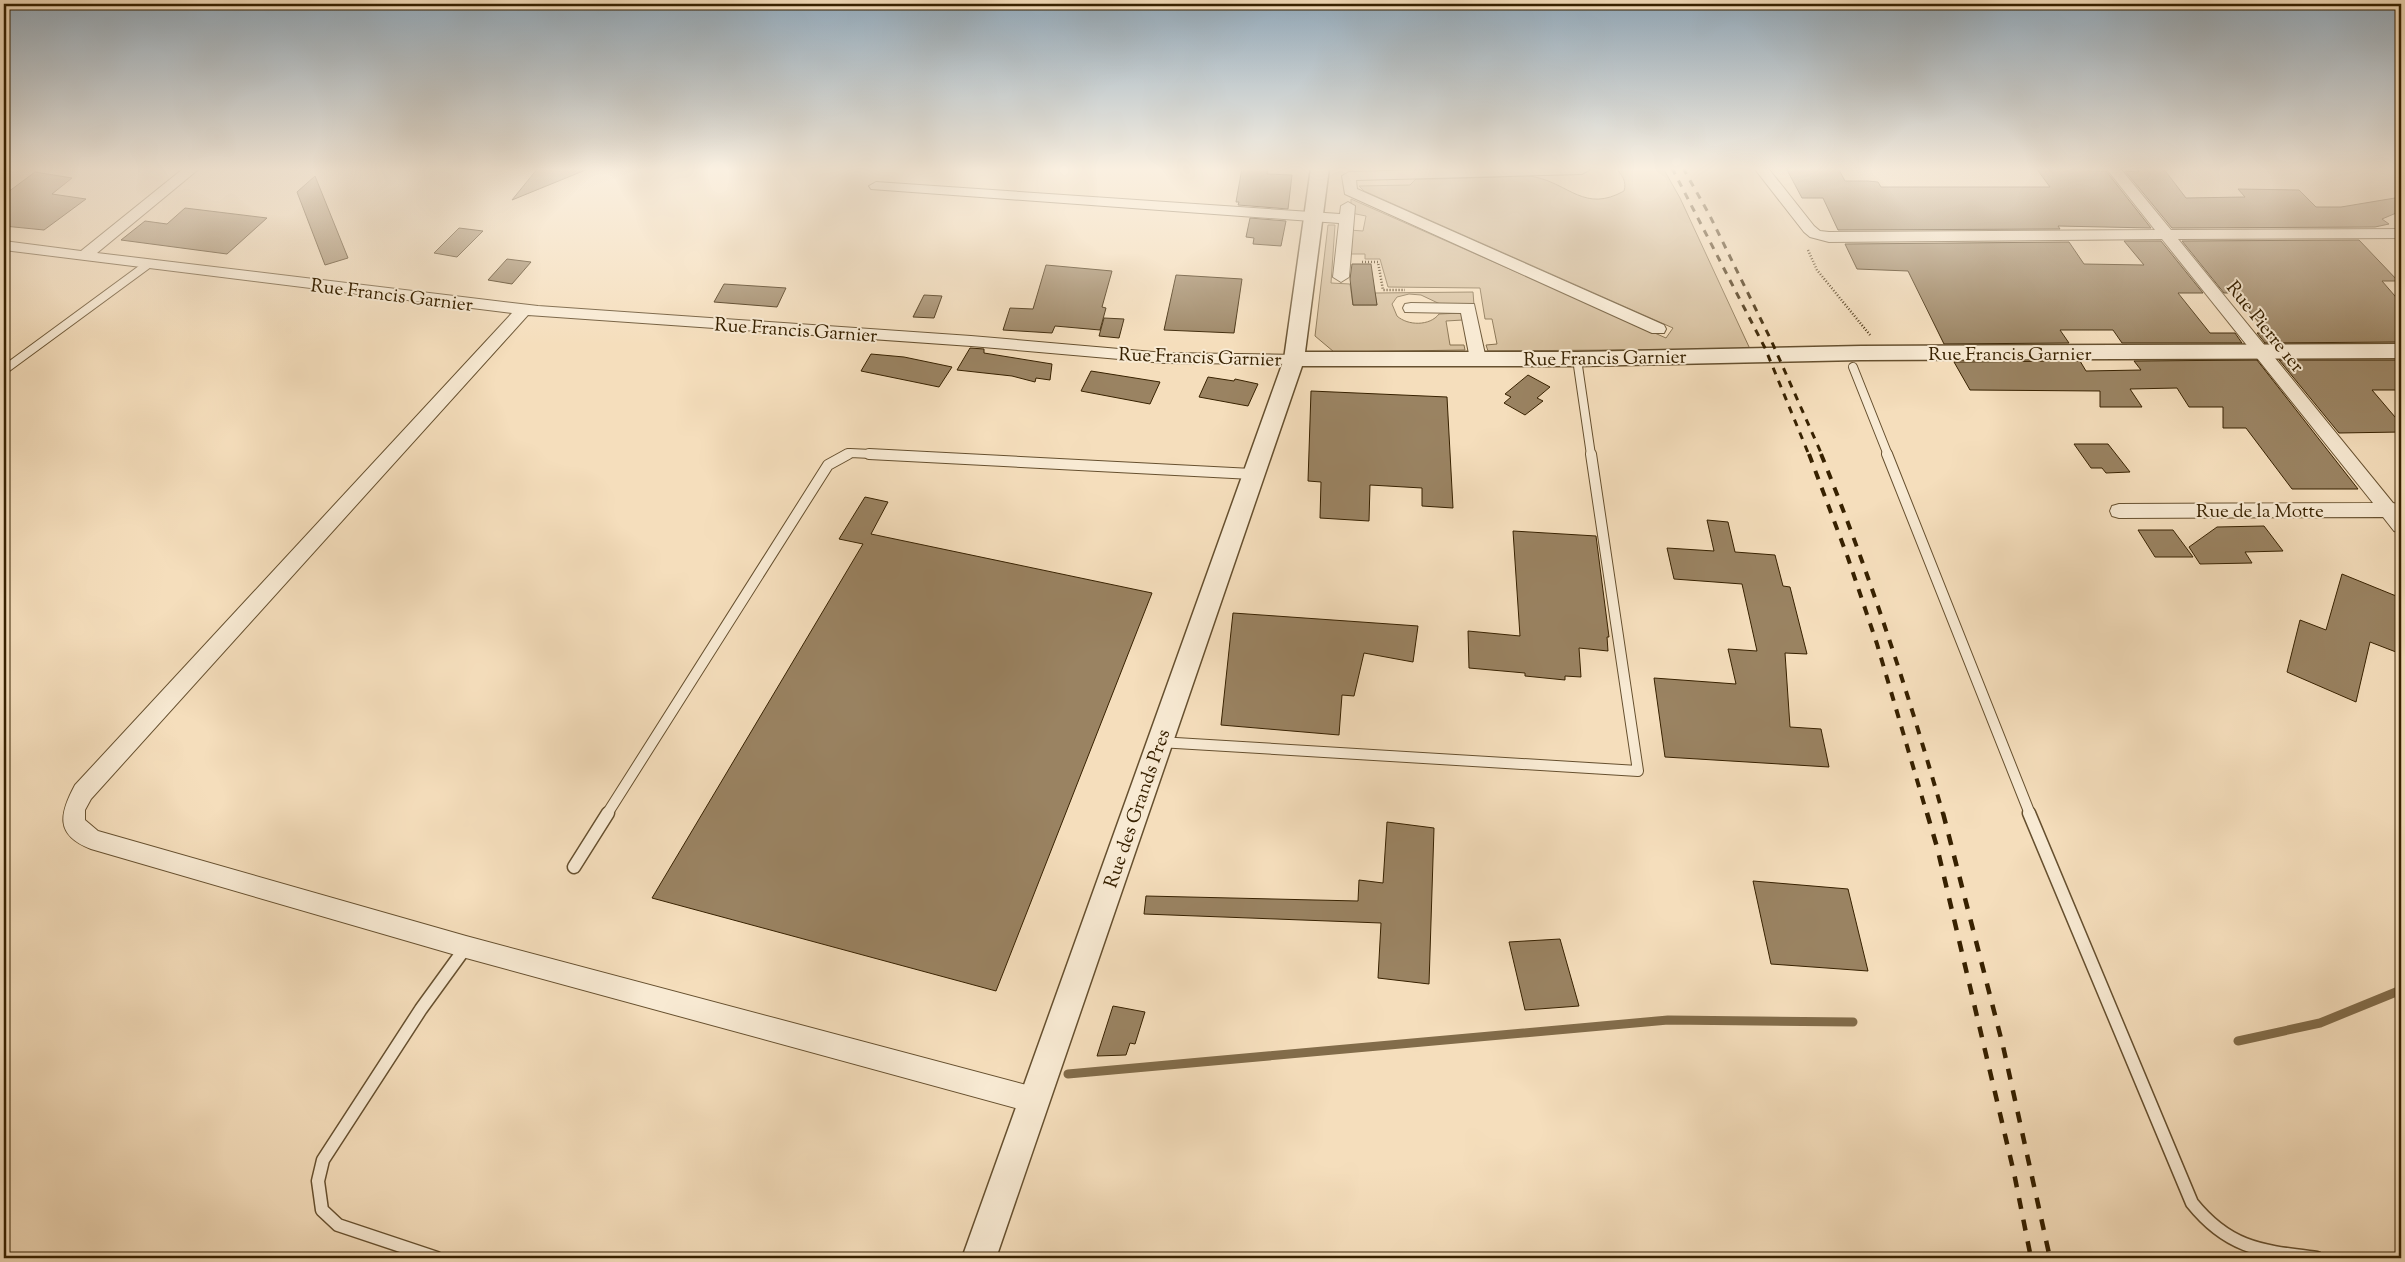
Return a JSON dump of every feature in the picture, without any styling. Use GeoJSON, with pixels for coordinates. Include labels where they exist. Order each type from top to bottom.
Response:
{"type":"FeatureCollection","features":[{"type":"Feature","properties":{"kind":"street"},"geometry":{"type":"LineString","coordinates":[[84,256],[120,227]]}},
{"type":"Feature","properties":{"kind":"street","name":"Rue des Grands Pres"},"geometry":{"type":"LineString","coordinates":[[979,1258],[1294,358],[1312,227]]}},
{"type":"Feature","properties":{"kind":"street"},"geometry":{"type":"LineString","coordinates":[[1342,270],[1346,227]]}},
{"type":"Feature","properties":{"kind":"street"},"geometry":{"type":"LineString","coordinates":[[1430,227],[1658,329]]}},
{"type":"Feature","properties":{"kind":"street"},"geometry":{"type":"LineString","coordinates":[[1807,227],[1820,236],[2167,236],[2401,233]]}},
{"type":"Feature","properties":{"kind":"street","name":"Rue Pierre 1er"},"geometry":{"type":"LineString","coordinates":[[2160,227],[2261,352],[2395,510],[2401,526]]}},
{"type":"Feature","properties":{"kind":"street","name":"Rue Francis Garnier"},"geometry":{"type":"LineString","coordinates":[[4,246],[524,310],[971,341],[1165,358],[1577,359],[1880,353],[2401,351]]}},
{"type":"Feature","properties":{"kind":"street"},"geometry":{"type":"LineString","coordinates":[[1411,308],[1468,308],[1478,359]]}},
{"type":"Feature","properties":{"kind":"street"},"geometry":{"type":"LineString","coordinates":[[524,310],[83,792],[74,809],[74,824],[91,839],[466,947],[1034,1100]]}},
{"type":"Feature","properties":{"kind":"street","name":"Rue de la Motte"},"geometry":{"type":"LineString","coordinates":[[2119,511],[2395,510]]}},
{"type":"Feature","properties":{"kind":"lane"},"geometry":{"type":"LineString","coordinates":[[4,370],[147,265]]}},
{"type":"Feature","properties":{"kind":"lane"},"geometry":{"type":"LineString","coordinates":[[1159,742],[1638,771],[1577,359]]}},
{"type":"Feature","properties":{"kind":"lane"},"geometry":{"type":"LineString","coordinates":[[1853,367],[2056,881],[2192,1202],[2204,1220],[2220,1233],[2242,1244],[2261,1251],[2317,1258]]}},
{"type":"Feature","properties":{"kind":"lane"},"geometry":{"type":"LineString","coordinates":[[574,867],[681,694],[828,465],[850,453],[1252,474]]}},
{"type":"Feature","properties":{"kind":"lane"},"geometry":{"type":"LineString","coordinates":[[437,1258],[338,1225],[322,1210],[318,1181],[322,1160],[421,1009],[466,947]]}},
{"type":"Feature","properties":{"kind":"path"},"geometry":{"type":"LineString","coordinates":[[1820,236],[1810,245],[1808,250],[1812,262],[1859,317],[1880,353]]}},
{"type":"Feature","properties":{"kind":"path"},"geometry":{"type":"LineString","coordinates":[[1342,270],[1378,262],[1383,290],[1411,290]]}},
{"type":"Feature","properties":{"kind":"shaded area"},"geometry":{"type":"Polygon","coordinates":[[[1328,227],[1335,227],[1331,283],[1350,284],[1353,305],[1377,305],[1375,293],[1473,292],[1474,305],[1440,304],[1421,295],[1409,294],[1397,297],[1392,304],[1397,316],[1413,323],[1425,323],[1439,314],[1461,313],[1463,320],[1446,321],[1450,345],[1464,345],[1465,350],[1334,352],[1315,336],[1328,227]]]}},
{"type":"Feature","properties":{"kind":"shaded area"},"geometry":{"type":"Polygon","coordinates":[[[1364,227],[1414,227],[1666,338],[1673,328],[1445,227],[1693,227],[1750,349],[1488,351],[1486,345],[1497,344],[1492,319],[1485,319],[1480,288],[1388,287],[1380,259],[1365,259],[1365,254],[1348,254],[1349,230],[1363,231],[1364,227]]]}},
{"type":"Feature","properties":{"kind":"building"},"geometry":{"type":"Polygon","coordinates":[[[13,227],[48,227],[44,230],[13,227]]]}},
{"type":"Feature","properties":{"kind":"building"},"geometry":{"type":"Polygon","coordinates":[[[138,227],[257,227],[227,254],[121,240],[138,227]]]}},
{"type":"Feature","properties":{"kind":"building"},"geometry":{"type":"Polygon","coordinates":[[[310,227],[335,227],[348,258],[325,265],[310,227]]]}},
{"type":"Feature","properties":{"kind":"building"},"geometry":{"type":"Polygon","coordinates":[[[1248,227],[1285,227],[1281,246],[1253,244],[1254,238],[1246,237],[1248,227]]]}},
{"type":"Feature","properties":{"kind":"building"},"geometry":{"type":"Polygon","coordinates":[[[1837,227],[2059,227],[2060,229],[1838,230],[1837,227]]]}},
{"type":"Feature","properties":{"kind":"building"},"geometry":{"type":"Polygon","coordinates":[[[2100,227],[2150,227],[2151,228],[2100,227]]]}},
{"type":"Feature","properties":{"kind":"building"},"geometry":{"type":"Polygon","coordinates":[[[2171,227],[2375,227],[2375,227],[2171,227]]]}},
{"type":"Feature","properties":{"kind":"building"},"geometry":{"type":"Polygon","coordinates":[[[459,228],[483,231],[457,257],[434,253],[459,228]]]}},
{"type":"Feature","properties":{"kind":"building"},"geometry":{"type":"Polygon","coordinates":[[[2359,240],[2398,281],[2382,281],[2401,303],[2401,342],[2265,343],[2257,333],[2268,333],[2233,293],[2224,293],[2182,241],[2359,240]]]}},
{"type":"Feature","properties":{"kind":"building"},"geometry":{"type":"Polygon","coordinates":[[[2124,241],[2161,241],[2203,293],[2178,293],[2210,333],[2235,333],[2242,343],[2122,343],[2113,330],[2060,330],[2069,343],[1944,344],[1908,271],[1857,269],[1845,244],[2069,242],[2084,264],[2144,265],[2124,241]]]}},
{"type":"Feature","properties":{"kind":"building"},"geometry":{"type":"Polygon","coordinates":[[[507,259],[531,262],[512,284],[488,280],[507,259]]]}},
{"type":"Feature","properties":{"kind":"building"},"geometry":{"type":"Polygon","coordinates":[[[1352,264],[1371,264],[1377,305],[1353,305],[1350,279],[1352,264]]]}},
{"type":"Feature","properties":{"kind":"building"},"geometry":{"type":"Polygon","coordinates":[[[1046,265],[1112,271],[1102,307],[1106,308],[1100,330],[1055,326],[1052,333],[1003,330],[1010,308],[1033,309],[1046,265]]]}},
{"type":"Feature","properties":{"kind":"building"},"geometry":{"type":"Polygon","coordinates":[[[1176,275],[1242,279],[1234,333],[1164,330],[1176,275]]]}},
{"type":"Feature","properties":{"kind":"building"},"geometry":{"type":"Polygon","coordinates":[[[724,284],[786,288],[777,307],[714,302],[724,284]]]}},
{"type":"Feature","properties":{"kind":"building"},"geometry":{"type":"Polygon","coordinates":[[[924,295],[942,296],[934,318],[913,317],[924,295]]]}},
{"type":"Feature","properties":{"kind":"building"},"geometry":{"type":"Polygon","coordinates":[[[1104,318],[1124,319],[1119,338],[1099,336],[1104,318]]]}},
{"type":"Feature","properties":{"kind":"building"},"geometry":{"type":"Polygon","coordinates":[[[970,348],[984,349],[984,353],[1052,364],[1050,380],[1036,378],[1035,382],[1012,376],[957,370],[970,348]]]}},
{"type":"Feature","properties":{"kind":"building"},"geometry":{"type":"Polygon","coordinates":[[[871,354],[904,357],[952,367],[939,387],[861,371],[871,354]]]}},
{"type":"Feature","properties":{"kind":"building"},"geometry":{"type":"Polygon","coordinates":[[[2257,360],[2358,489],[2292,489],[2246,428],[2223,428],[2223,407],[2189,407],[2177,388],[2130,389],[2142,407],[2100,407],[2100,391],[1970,390],[1954,362],[2080,361],[2086,371],[2141,370],[2134,361],[2257,360]]]}},
{"type":"Feature","properties":{"kind":"building"},"geometry":{"type":"Polygon","coordinates":[[[2279,360],[2401,360],[2401,390],[2372,390],[2401,424],[2401,432],[2339,433],[2279,360]]]}},
{"type":"Feature","properties":{"kind":"building"},"geometry":{"type":"Polygon","coordinates":[[[1091,371],[1160,382],[1150,404],[1081,391],[1091,371]]]}},
{"type":"Feature","properties":{"kind":"building"},"geometry":{"type":"Polygon","coordinates":[[[1528,375],[1550,387],[1537,398],[1543,401],[1525,415],[1504,403],[1511,397],[1505,394],[1528,375]]]}},
{"type":"Feature","properties":{"kind":"building"},"geometry":{"type":"Polygon","coordinates":[[[1208,377],[1234,381],[1235,379],[1258,384],[1248,406],[1199,397],[1208,377]]]}},
{"type":"Feature","properties":{"kind":"building"},"geometry":{"type":"Polygon","coordinates":[[[1311,391],[1447,397],[1453,508],[1422,506],[1422,488],[1370,485],[1369,521],[1320,518],[1321,482],[1308,481],[1311,391]]]}},
{"type":"Feature","properties":{"kind":"building"},"geometry":{"type":"Polygon","coordinates":[[[2074,444],[2108,444],[2130,472],[2106,473],[2102,468],[2091,468],[2074,444]]]}},
{"type":"Feature","properties":{"kind":"building"},"geometry":{"type":"Polygon","coordinates":[[[865,497],[888,502],[871,534],[1152,593],[996,991],[652,898],[863,544],[839,539],[865,497]]]}},
{"type":"Feature","properties":{"kind":"building"},"geometry":{"type":"Polygon","coordinates":[[[1707,520],[1728,522],[1735,552],[1775,555],[1783,586],[1790,587],[1807,654],[1785,653],[1790,727],[1821,729],[1829,767],[1665,757],[1654,678],[1736,684],[1728,649],[1757,651],[1742,584],[1674,579],[1667,548],[1714,551],[1707,520]]]}},
{"type":"Feature","properties":{"kind":"building"},"geometry":{"type":"Polygon","coordinates":[[[2264,526],[2283,551],[2245,552],[2252,563],[2200,564],[2189,547],[2217,527],[2264,526]]]}},
{"type":"Feature","properties":{"kind":"building"},"geometry":{"type":"Polygon","coordinates":[[[2138,530],[2173,530],[2193,557],[2155,557],[2138,530]]]}},
{"type":"Feature","properties":{"kind":"building"},"geometry":{"type":"Polygon","coordinates":[[[1513,531],[1596,536],[1609,637],[1607,637],[1608,651],[1579,648],[1581,677],[1565,676],[1565,680],[1525,676],[1525,673],[1469,668],[1468,631],[1520,636],[1513,531]]]}},
{"type":"Feature","properties":{"kind":"building"},"geometry":{"type":"Polygon","coordinates":[[[2342,574],[2401,598],[2401,624],[2396,652],[2370,642],[2356,702],[2287,672],[2300,620],[2326,630],[2342,574]]]}},
{"type":"Feature","properties":{"kind":"building"},"geometry":{"type":"Polygon","coordinates":[[[1233,613],[1418,626],[1413,662],[1364,653],[1354,696],[1342,695],[1339,735],[1221,725],[1233,613]]]}},
{"type":"Feature","properties":{"kind":"building"},"geometry":{"type":"Polygon","coordinates":[[[1387,822],[1434,828],[1429,984],[1378,978],[1381,923],[1144,914],[1146,896],[1358,901],[1359,880],[1383,883],[1387,822]]]}},
{"type":"Feature","properties":{"kind":"building"},"geometry":{"type":"Polygon","coordinates":[[[1753,881],[1848,889],[1868,971],[1771,964],[1753,881]]]}},
{"type":"Feature","properties":{"kind":"building"},"geometry":{"type":"Polygon","coordinates":[[[1560,939],[1579,1006],[1525,1010],[1509,942],[1560,939]]]}},
{"type":"Feature","properties":{"kind":"building"},"geometry":{"type":"Polygon","coordinates":[[[1113,1006],[1145,1012],[1135,1044],[1130,1043],[1126,1055],[1097,1056],[1113,1006]]]}},
{"type":"Feature","properties":{"kind":"waterway"},"geometry":{"type":"LineString","coordinates":[[2238,1041],[2320,1023],[2401,990]]}},
{"type":"Feature","properties":{"kind":"waterway"},"geometry":{"type":"LineString","coordinates":[[1068,1074],[1668,1020],[1853,1022]]}},
{"type":"Feature","properties":{"kind":"railway"},"geometry":{"type":"LineString","coordinates":[[1702,227],[1765,348],[1809,455]]}},
{"type":"Feature","properties":{"kind":"railway"},"geometry":{"type":"LineString","coordinates":[[1715,227],[1771,340],[1822,455]]}},
{"type":"Feature","properties":{"kind":"railway"},"geometry":{"type":"LineString","coordinates":[[1809,454],[1848,558],[1877,644],[1927,814]]}},
{"type":"Feature","properties":{"kind":"railway"},"geometry":{"type":"LineString","coordinates":[[1821,454],[1839,498],[1887,632],[1943,814]]}},
{"type":"Feature","properties":{"kind":"railway"},"geometry":{"type":"LineString","coordinates":[[1927,813],[1937,847],[2014,1173],[2031,1258]]}},
{"type":"Feature","properties":{"kind":"railway"},"geometry":{"type":"LineString","coordinates":[[1943,813],[2003,1046],[2050,1258]]}}]}
